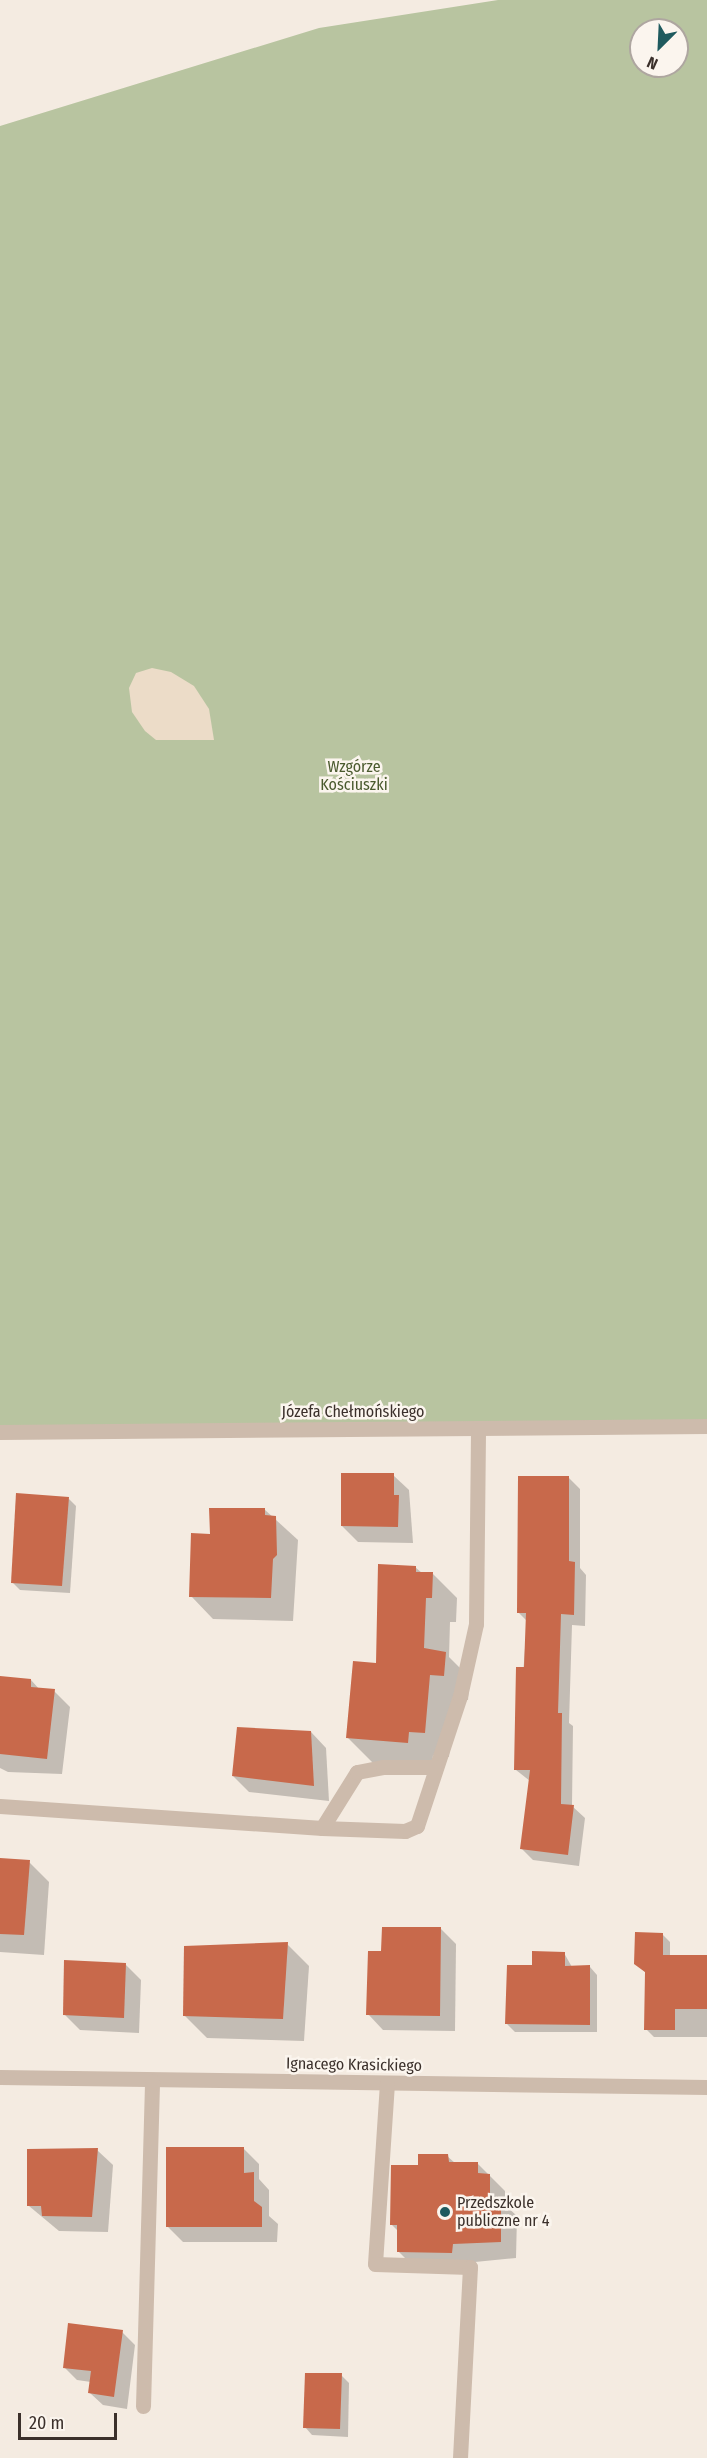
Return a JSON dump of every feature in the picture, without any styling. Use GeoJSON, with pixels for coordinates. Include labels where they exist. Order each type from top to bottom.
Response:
{"type":"FeatureCollection","features":[{"type":"Feature","properties":{"kind":"street","name":"Józefa Chełmońskiego"},"geometry":{"type":"LineString","coordinates":[[0,1432],[478,1430],[707,1426]]}},
{"type":"Feature","properties":{"kind":"street"},"geometry":{"type":"LineString","coordinates":[[0,1806],[322,1828],[405,1831],[417,1826],[424,1813],[434,1767],[460,1696],[476,1623],[478,1430]]}},
{"type":"Feature","properties":{"kind":"street"},"geometry":{"type":"LineString","coordinates":[[322,1828],[357,1772],[383,1767],[434,1767]]}},
{"type":"Feature","properties":{"kind":"street","name":"Ignacego Krasickiego"},"geometry":{"type":"LineString","coordinates":[[0,2078],[707,2087]]}},
{"type":"Feature","properties":{"kind":"street"},"geometry":{"type":"LineString","coordinates":[[143,2406],[152,2081]]}},
{"type":"Feature","properties":{"kind":"street"},"geometry":{"type":"LineString","coordinates":[[387,2084],[375,2264],[470,2267],[460,2458]]}},
{"type":"Feature","properties":{"kind":"green space","name":"Wzgórze Kościuszki"},"geometry":{"type":"Polygon","coordinates":[[[498,0],[707,0],[707,1426],[0,1432],[0,126],[319,28],[498,0]]]}},
{"type":"Feature","properties":{"kind":"shaded area"},"geometry":{"type":"Polygon","coordinates":[[[152,668],[171,672],[194,686],[209,709],[214,740],[156,740],[145,731],[132,712],[129,688],[136,673],[152,668]]]}},
{"type":"Feature","properties":{"kind":"building"},"geometry":{"type":"Polygon","coordinates":[[[341,1473],[394,1473],[394,1495],[399,1495],[398,1527],[341,1526],[341,1473]]]}},
{"type":"Feature","properties":{"kind":"building"},"geometry":{"type":"Polygon","coordinates":[[[518,1476],[569,1476],[569,1561],[575,1562],[574,1615],[561,1614],[558,1713],[562,1713],[561,1804],[574,1805],[568,1855],[520,1849],[530,1770],[514,1770],[516,1667],[524,1667],[526,1613],[517,1613],[518,1476]]]}},
{"type":"Feature","properties":{"kind":"building"},"geometry":{"type":"Polygon","coordinates":[[[16,1493],[69,1497],[62,1586],[11,1583],[16,1493]]]}},
{"type":"Feature","properties":{"kind":"building"},"geometry":{"type":"Polygon","coordinates":[[[209,1508],[265,1508],[265,1515],[276,1516],[277,1555],[273,1559],[271,1598],[189,1597],[191,1533],[210,1534],[209,1508]]]}},
{"type":"Feature","properties":{"kind":"building"},"geometry":{"type":"Polygon","coordinates":[[[378,1564],[416,1566],[416,1572],[433,1572],[432,1598],[426,1598],[424,1648],[446,1652],[444,1676],[430,1675],[425,1733],[409,1732],[408,1743],[346,1738],[353,1661],[376,1663],[378,1564]]]}},
{"type":"Feature","properties":{"kind":"building"},"geometry":{"type":"Polygon","coordinates":[[[0,1676],[31,1679],[31,1687],[55,1689],[47,1759],[0,1754],[0,1676]]]}},
{"type":"Feature","properties":{"kind":"building"},"geometry":{"type":"Polygon","coordinates":[[[237,1727],[311,1731],[314,1786],[232,1776],[237,1727]]]}},
{"type":"Feature","properties":{"kind":"building"},"geometry":{"type":"Polygon","coordinates":[[[0,1858],[30,1860],[24,1935],[0,1934],[0,1858]]]}},
{"type":"Feature","properties":{"kind":"building"},"geometry":{"type":"Polygon","coordinates":[[[382,1927],[441,1927],[440,2016],[366,2015],[368,1951],[381,1951],[382,1927]]]}},
{"type":"Feature","properties":{"kind":"building"},"geometry":{"type":"Polygon","coordinates":[[[635,1932],[663,1933],[663,1955],[707,1955],[707,2009],[675,2009],[675,2030],[644,2030],[645,1972],[634,1964],[635,1932]]]}},
{"type":"Feature","properties":{"kind":"building"},"geometry":{"type":"Polygon","coordinates":[[[288,1942],[283,2019],[183,2016],[184,1946],[288,1942]]]}},
{"type":"Feature","properties":{"kind":"building"},"geometry":{"type":"Polygon","coordinates":[[[532,1951],[565,1952],[565,1966],[590,1965],[590,2025],[505,2024],[507,1965],[532,1965],[532,1951]]]}},
{"type":"Feature","properties":{"kind":"building"},"geometry":{"type":"Polygon","coordinates":[[[64,1960],[126,1963],[124,2018],[63,2015],[64,1960]]]}},
{"type":"Feature","properties":{"kind":"building"},"geometry":{"type":"Polygon","coordinates":[[[166,2147],[244,2147],[244,2173],[254,2172],[254,2201],[262,2207],[262,2227],[166,2227],[166,2147]]]}},
{"type":"Feature","properties":{"kind":"building"},"geometry":{"type":"Polygon","coordinates":[[[98,2148],[92,2217],[42,2216],[41,2206],[27,2206],[27,2149],[98,2148]]]}},
{"type":"Feature","properties":{"kind":"building","name":"Przedszkole publiczne nr 4"},"geometry":{"type":"Polygon","coordinates":[[[418,2154],[448,2154],[449,2162],[478,2162],[478,2173],[490,2174],[490,2199],[501,2199],[501,2242],[453,2244],[452,2253],[397,2252],[397,2225],[390,2225],[391,2165],[418,2165],[418,2154]]]}},
{"type":"Feature","properties":{"kind":"building"},"geometry":{"type":"Polygon","coordinates":[[[68,2323],[123,2330],[114,2397],[88,2393],[91,2371],[63,2368],[68,2323]]]}},
{"type":"Feature","properties":{"kind":"building"},"geometry":{"type":"Polygon","coordinates":[[[305,2373],[342,2373],[340,2429],[303,2428],[305,2373]]]}},
{"type":"Feature","properties":{"kind":"place","name":"Przedszkole publiczne nr 4"},"geometry":{"type":"Point","coordinates":[445,2212]}}]}
